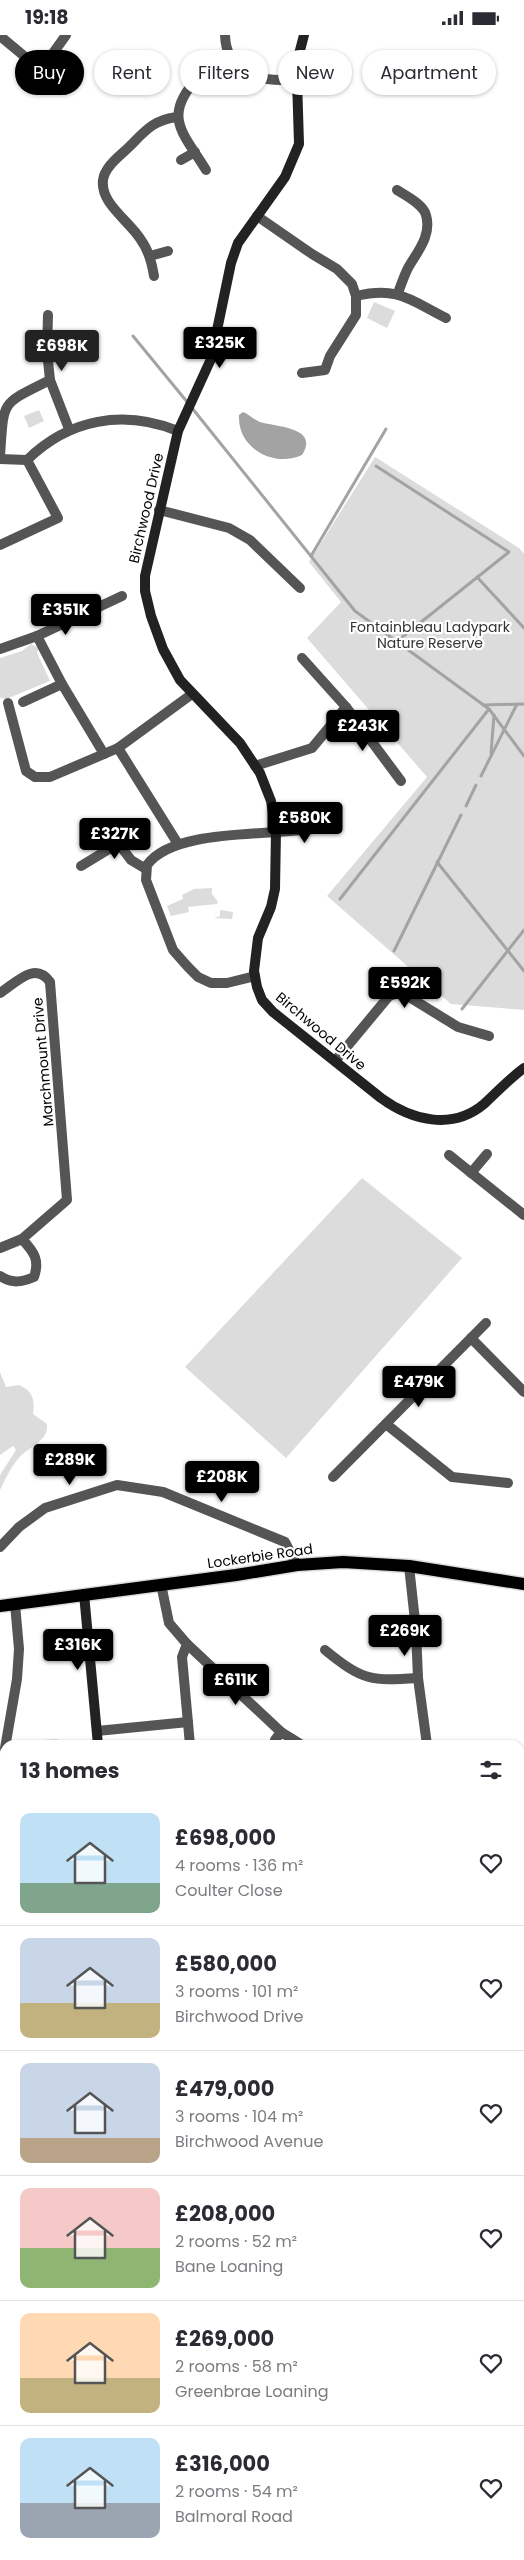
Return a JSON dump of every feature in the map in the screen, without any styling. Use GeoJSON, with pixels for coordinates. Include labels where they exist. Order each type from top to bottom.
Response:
{"type":"FeatureCollection","features":[{"type":"Feature","properties":{"kind":"main road","name":"Lockerbie Road"},"geometry":{"type":"LineString","coordinates":[[0,1606],[236,1575],[297,1565],[342,1562],[408,1566],[524,1584]]}},
{"type":"Feature","properties":{"kind":"street"},"geometry":{"type":"LineString","coordinates":[[55,50],[66,35]]}},
{"type":"Feature","properties":{"kind":"street"},"geometry":{"type":"LineString","coordinates":[[225,35],[226,50]]}},
{"type":"Feature","properties":{"kind":"street","name":"Birchwood Drive"},"geometry":{"type":"LineString","coordinates":[[300,50],[304,35]]}},
{"type":"Feature","properties":{"kind":"street"},"geometry":{"type":"LineString","coordinates":[[0,36],[17,50]]}},
{"type":"Feature","properties":{"kind":"street"},"geometry":{"type":"LineString","coordinates":[[183,95],[178,105],[177,117],[206,170]]}},
{"type":"Feature","properties":{"kind":"street","name":"Birchwood Drive"},"geometry":{"type":"LineString","coordinates":[[299,95],[299,144],[285,177],[238,243],[233,256],[211,359],[178,431],[147,561],[145,591],[150,616],[163,649],[180,681],[240,743],[256,767],[271,801],[276,831],[274,889],[256,947],[255,976],[262,1000],[273,1012],[398,1110],[432,1120],[450,1119],[468,1114],[483,1105],[524,1068]]}},
{"type":"Feature","properties":{"kind":"street"},"geometry":{"type":"LineString","coordinates":[[154,276],[150,256],[141,238],[104,196],[103,179],[110,165],[150,127],[158,121],[177,117]]}},
{"type":"Feature","properties":{"kind":"street"},"geometry":{"type":"LineString","coordinates":[[181,160],[195,152]]}},
{"type":"Feature","properties":{"kind":"street"},"geometry":{"type":"LineString","coordinates":[[397,190],[418,204],[426,215],[426,233],[419,253],[408,269],[398,293]]}},
{"type":"Feature","properties":{"kind":"street"},"geometry":{"type":"LineString","coordinates":[[257,216],[337,269],[352,283],[356,296],[356,315],[330,355],[325,370],[302,373]]}},
{"type":"Feature","properties":{"kind":"street"},"geometry":{"type":"LineString","coordinates":[[150,256],[168,251]]}},
{"type":"Feature","properties":{"kind":"street"},"geometry":{"type":"LineString","coordinates":[[356,296],[386,291],[398,293],[446,318]]}},
{"type":"Feature","properties":{"kind":"street"},"geometry":{"type":"LineString","coordinates":[[48,315],[46,351],[50,380],[69,429]]}},
{"type":"Feature","properties":{"kind":"street"},"geometry":{"type":"LineString","coordinates":[[50,380],[12,398],[6,404],[3,411],[0,458],[27,460],[42,445],[69,429],[109,419],[142,421],[178,431]]}},
{"type":"Feature","properties":{"kind":"street"},"geometry":{"type":"LineString","coordinates":[[0,545],[58,518],[27,460]]}},
{"type":"Feature","properties":{"kind":"street"},"geometry":{"type":"LineString","coordinates":[[159,510],[229,528],[250,540],[300,588]]}},
{"type":"Feature","properties":{"kind":"street"},"geometry":{"type":"LineString","coordinates":[[0,649],[37,636],[122,596]]}},
{"type":"Feature","properties":{"kind":"street"},"geometry":{"type":"LineString","coordinates":[[37,636],[62,684],[104,754]]}},
{"type":"Feature","properties":{"kind":"street"},"geometry":{"type":"LineString","coordinates":[[302,658],[346,707],[401,781]]}},
{"type":"Feature","properties":{"kind":"street"},"geometry":{"type":"LineString","coordinates":[[23,702],[62,684]]}},
{"type":"Feature","properties":{"kind":"street"},"geometry":{"type":"LineString","coordinates":[[8,703],[26,771],[35,777],[50,777],[118,748],[192,694]]}},
{"type":"Feature","properties":{"kind":"street"},"geometry":{"type":"LineString","coordinates":[[256,767],[312,748],[346,707]]}},
{"type":"Feature","properties":{"kind":"street"},"geometry":{"type":"LineString","coordinates":[[118,748],[178,843]]}},
{"type":"Feature","properties":{"kind":"street"},"geometry":{"type":"LineString","coordinates":[[255,976],[227,983],[211,983],[198,977],[173,950],[146,880],[146,869],[151,860],[178,843],[276,831],[311,831],[330,826]]}},
{"type":"Feature","properties":{"kind":"street"},"geometry":{"type":"LineString","coordinates":[[81,866],[137,832]]}},
{"type":"Feature","properties":{"kind":"street"},"geometry":{"type":"LineString","coordinates":[[118,843],[130,860],[146,869]]}},
{"type":"Feature","properties":{"kind":"street","name":"Marchmount Drive"},"geometry":{"type":"LineString","coordinates":[[0,993],[29,974],[37,971],[44,973],[50,982],[67,1200],[22,1239]]}},
{"type":"Feature","properties":{"kind":"street"},"geometry":{"type":"LineString","coordinates":[[335,1061],[389,996],[401,992],[458,1027],[489,1036]]}},
{"type":"Feature","properties":{"kind":"street"},"geometry":{"type":"LineString","coordinates":[[471,1173],[487,1154]]}},
{"type":"Feature","properties":{"kind":"street"},"geometry":{"type":"LineString","coordinates":[[449,1155],[524,1215]]}},
{"type":"Feature","properties":{"kind":"street"},"geometry":{"type":"LineString","coordinates":[[0,1248],[22,1239],[34,1253],[38,1265],[34,1277],[23,1281],[9,1281],[0,1276]]}},
{"type":"Feature","properties":{"kind":"street"},"geometry":{"type":"LineString","coordinates":[[334,1477],[486,1323]]}},
{"type":"Feature","properties":{"kind":"street"},"geometry":{"type":"LineString","coordinates":[[471,1338],[524,1392]]}},
{"type":"Feature","properties":{"kind":"street"},"geometry":{"type":"LineString","coordinates":[[386,1424],[452,1477],[508,1483]]}},
{"type":"Feature","properties":{"kind":"street"},"geometry":{"type":"LineString","coordinates":[[0,1547],[34,1514],[62,1501],[117,1485],[163,1492],[285,1542],[297,1565]]}},
{"type":"Feature","properties":{"kind":"street"},"geometry":{"type":"LineString","coordinates":[[408,1566],[416,1630],[418,1678],[426,1740]]}},
{"type":"Feature","properties":{"kind":"street"},"geometry":{"type":"LineString","coordinates":[[161,1584],[169,1623],[187,1644],[281,1732],[294,1740]]}},
{"type":"Feature","properties":{"kind":"street"},"geometry":{"type":"LineString","coordinates":[[84,1594],[98,1740]]}},
{"type":"Feature","properties":{"kind":"street"},"geometry":{"type":"LineString","coordinates":[[4,1740],[18,1679],[19,1649],[15,1604]]}},
{"type":"Feature","properties":{"kind":"street"},"geometry":{"type":"LineString","coordinates":[[187,1644],[182,1657],[190,1740]]}},
{"type":"Feature","properties":{"kind":"street"},"geometry":{"type":"LineString","coordinates":[[325,1650],[350,1670],[378,1681],[418,1678]]}},
{"type":"Feature","properties":{"kind":"street"},"geometry":{"type":"LineString","coordinates":[[97,1731],[188,1722]]}},
{"type":"Feature","properties":{"kind":"street"},"geometry":{"type":"LineString","coordinates":[[275,1740],[281,1732]]}},
{"type":"Feature","properties":{"kind":"green space"},"geometry":{"type":"Polygon","coordinates":[[[374,302],[395,311],[387,328],[367,318],[374,302]]]}},
{"type":"Feature","properties":{"kind":"green space"},"geometry":{"type":"Polygon","coordinates":[[[39,410],[44,421],[29,428],[24,416],[39,410]]]}},
{"type":"Feature","properties":{"kind":"green space","name":"Fontainbleau Ladypark Nature Reserve"},"geometry":{"type":"Polygon","coordinates":[[[375,457],[519,548],[524,554],[524,1010],[451,1004],[327,896],[427,777],[307,638],[341,602],[309,562],[375,457]]]}},
{"type":"Feature","properties":{"kind":"green space"},"geometry":{"type":"Polygon","coordinates":[[[31,644],[39,648],[37,653],[50,681],[6,699],[0,698],[0,658],[22,651],[31,644]]]}},
{"type":"Feature","properties":{"kind":"green space"},"geometry":{"type":"Polygon","coordinates":[[[212,888],[212,894],[218,902],[217,904],[188,907],[189,912],[171,916],[167,906],[183,899],[182,895],[194,889],[212,888]]]}},
{"type":"Feature","properties":{"kind":"green space"},"geometry":{"type":"Polygon","coordinates":[[[220,910],[233,912],[232,919],[214,918],[220,916],[220,910]]]}},
{"type":"Feature","properties":{"kind":"green space"},"geometry":{"type":"Polygon","coordinates":[[[362,1178],[462,1258],[286,1458],[185,1367],[362,1178]]]}},
{"type":"Feature","properties":{"kind":"green space"},"geometry":{"type":"Polygon","coordinates":[[[0,1372],[6,1387],[19,1385],[30,1393],[34,1404],[33,1414],[47,1424],[47,1430],[41,1440],[15,1463],[0,1490],[0,1475],[16,1450],[13,1446],[0,1455],[0,1372]]]}},
{"type":"Feature","properties":{"kind":"shaded area"},"geometry":{"type":"Polygon","coordinates":[[[243,412],[260,422],[285,427],[301,434],[305,439],[306,446],[302,455],[280,459],[260,453],[244,437],[240,427],[239,415],[243,412]]]}},
{"type":"Feature","properties":{"kind":"waterway"},"geometry":{"type":"LineString","coordinates":[[133,336],[188,403]]}},
{"type":"Feature","properties":{"kind":"waterway"},"geometry":{"type":"LineString","coordinates":[[192,408],[355,611],[489,709],[524,756]]}},
{"type":"Feature","properties":{"kind":"waterway"},"geometry":{"type":"LineString","coordinates":[[311,556],[386,429]]}},
{"type":"Feature","properties":{"kind":"waterway"},"geometry":{"type":"LineString","coordinates":[[376,466],[509,552],[396,642]]}},
{"type":"Feature","properties":{"kind":"waterway"},"geometry":{"type":"LineString","coordinates":[[477,577],[524,628]]}},
{"type":"Feature","properties":{"kind":"waterway"},"geometry":{"type":"LineString","coordinates":[[481,776],[517,704]]}},
{"type":"Feature","properties":{"kind":"waterway"},"geometry":{"type":"LineString","coordinates":[[483,705],[524,704]]}},
{"type":"Feature","properties":{"kind":"waterway"},"geometry":{"type":"LineString","coordinates":[[340,899],[489,709]]}},
{"type":"Feature","properties":{"kind":"waterway"},"geometry":{"type":"LineString","coordinates":[[491,753],[494,715]]}},
{"type":"Feature","properties":{"kind":"waterway"},"geometry":{"type":"LineString","coordinates":[[466,806],[476,785]]}},
{"type":"Feature","properties":{"kind":"waterway"},"geometry":{"type":"LineString","coordinates":[[394,951],[461,815]]}},
{"type":"Feature","properties":{"kind":"waterway"},"geometry":{"type":"LineString","coordinates":[[437,862],[524,971]]}},
{"type":"Feature","properties":{"kind":"waterway"},"geometry":{"type":"LineString","coordinates":[[462,1009],[524,930]]}}]}
